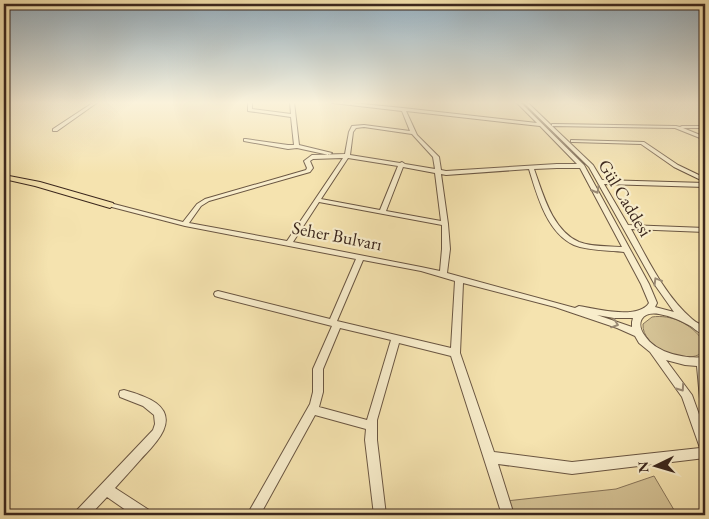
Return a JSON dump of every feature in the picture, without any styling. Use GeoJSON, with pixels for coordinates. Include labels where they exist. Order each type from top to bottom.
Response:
{"type":"FeatureCollection","features":[{"type":"Feature","properties":{"kind":"main road","name":"Seher Bulvarı"},"geometry":{"type":"LineString","coordinates":[[4,177],[38,184],[110,205]]}},
{"type":"Feature","properties":{"kind":"main road","name":"Seher Bulvarı"},"geometry":{"type":"LineString","coordinates":[[4,184],[110,205]]}},
{"type":"Feature","properties":{"kind":"street"},"geometry":{"type":"LineString","coordinates":[[55,130],[61,126]]}},
{"type":"Feature","properties":{"kind":"street"},"geometry":{"type":"LineString","coordinates":[[295,126],[297,146]]}},
{"type":"Feature","properties":{"kind":"street"},"geometry":{"type":"LineString","coordinates":[[289,243],[347,156],[351,132],[354,127],[362,126]]}},
{"type":"Feature","properties":{"kind":"street"},"geometry":{"type":"LineString","coordinates":[[366,126],[413,132]]}},
{"type":"Feature","properties":{"kind":"street"},"geometry":{"type":"LineString","coordinates":[[410,126],[415,136],[436,157],[446,249],[443,275]]}},
{"type":"Feature","properties":{"kind":"street","name":"Gül Caddesi"},"geometry":{"type":"LineString","coordinates":[[541,126],[582,166],[653,303],[644,313]]}},
{"type":"Feature","properties":{"kind":"street","name":"Gül Caddesi"},"geometry":{"type":"LineString","coordinates":[[550,126],[591,166],[659,285],[674,307],[687,319]]}},
{"type":"Feature","properties":{"kind":"street"},"geometry":{"type":"LineString","coordinates":[[628,126],[705,127]]}},
{"type":"Feature","properties":{"kind":"street"},"geometry":{"type":"LineString","coordinates":[[676,127],[705,139]]}},
{"type":"Feature","properties":{"kind":"street"},"geometry":{"type":"LineString","coordinates":[[246,140],[288,147],[297,146],[446,173],[582,166]]}},
{"type":"Feature","properties":{"kind":"street"},"geometry":{"type":"LineString","coordinates":[[573,141],[642,143],[663,158],[705,180]]}},
{"type":"Feature","properties":{"kind":"street"},"geometry":{"type":"LineString","coordinates":[[185,224],[199,205],[207,200],[304,173],[309,170],[307,161],[310,158],[347,156]]}},
{"type":"Feature","properties":{"kind":"street"},"geometry":{"type":"LineString","coordinates":[[382,212],[402,164]]}},
{"type":"Feature","properties":{"kind":"street"},"geometry":{"type":"LineString","coordinates":[[531,168],[545,210],[571,240],[580,244],[627,250]]}},
{"type":"Feature","properties":{"kind":"street"},"geometry":{"type":"LineString","coordinates":[[601,182],[705,185]]}},
{"type":"Feature","properties":{"kind":"street"},"geometry":{"type":"LineString","coordinates":[[317,200],[444,224]]}},
{"type":"Feature","properties":{"kind":"street","name":"Seher Bulvarı"},"geometry":{"type":"LineString","coordinates":[[110,205],[185,224],[361,257],[443,275],[558,305],[639,334]]}},
{"type":"Feature","properties":{"kind":"street"},"geometry":{"type":"LineString","coordinates":[[626,227],[705,230]]}},
{"type":"Feature","properties":{"kind":"street"},"geometry":{"type":"LineString","coordinates":[[253,515],[312,410],[318,392],[318,369],[361,257]]}},
{"type":"Feature","properties":{"kind":"street"},"geometry":{"type":"LineString","coordinates":[[459,279],[455,353],[508,515]]}},
{"type":"Feature","properties":{"kind":"street"},"geometry":{"type":"LineString","coordinates":[[218,294],[455,353]]}},
{"type":"Feature","properties":{"kind":"street","name":"Seher Bulvarı"},"geometry":{"type":"LineString","coordinates":[[558,305],[614,314],[666,312],[687,319]]}},
{"type":"Feature","properties":{"kind":"street"},"geometry":{"type":"LineString","coordinates":[[644,313],[635,325],[639,334],[653,348],[686,395],[705,446]]}},
{"type":"Feature","properties":{"kind":"street"},"geometry":{"type":"LineString","coordinates":[[687,319],[705,332]]}},
{"type":"Feature","properties":{"kind":"street"},"geometry":{"type":"LineString","coordinates":[[380,515],[372,461],[372,426],[376,404],[396,338]]}},
{"type":"Feature","properties":{"kind":"street"},"geometry":{"type":"LineString","coordinates":[[653,348],[667,356],[682,361],[704,361],[705,399]]}},
{"type":"Feature","properties":{"kind":"street"},"geometry":{"type":"LineString","coordinates":[[82,515],[157,434],[160,426],[160,416],[151,406],[124,394]]}},
{"type":"Feature","properties":{"kind":"street"},"geometry":{"type":"LineString","coordinates":[[312,410],[372,426]]}},
{"type":"Feature","properties":{"kind":"street"},"geometry":{"type":"LineString","coordinates":[[490,457],[572,468],[705,453]]}},
{"type":"Feature","properties":{"kind":"street"},"geometry":{"type":"LineString","coordinates":[[106,489],[144,515]]}},
{"type":"Feature","properties":{"kind":"shaded area"},"geometry":{"type":"Polygon","coordinates":[[[652,317],[666,317],[687,325],[703,341],[703,352],[695,356],[676,356],[657,347],[644,332],[643,324],[652,317]]]}},
{"type":"Feature","properties":{"kind":"shaded area"},"geometry":{"type":"Polygon","coordinates":[[[654,476],[677,515],[510,515],[506,501],[616,489],[654,476]]]}}]}
